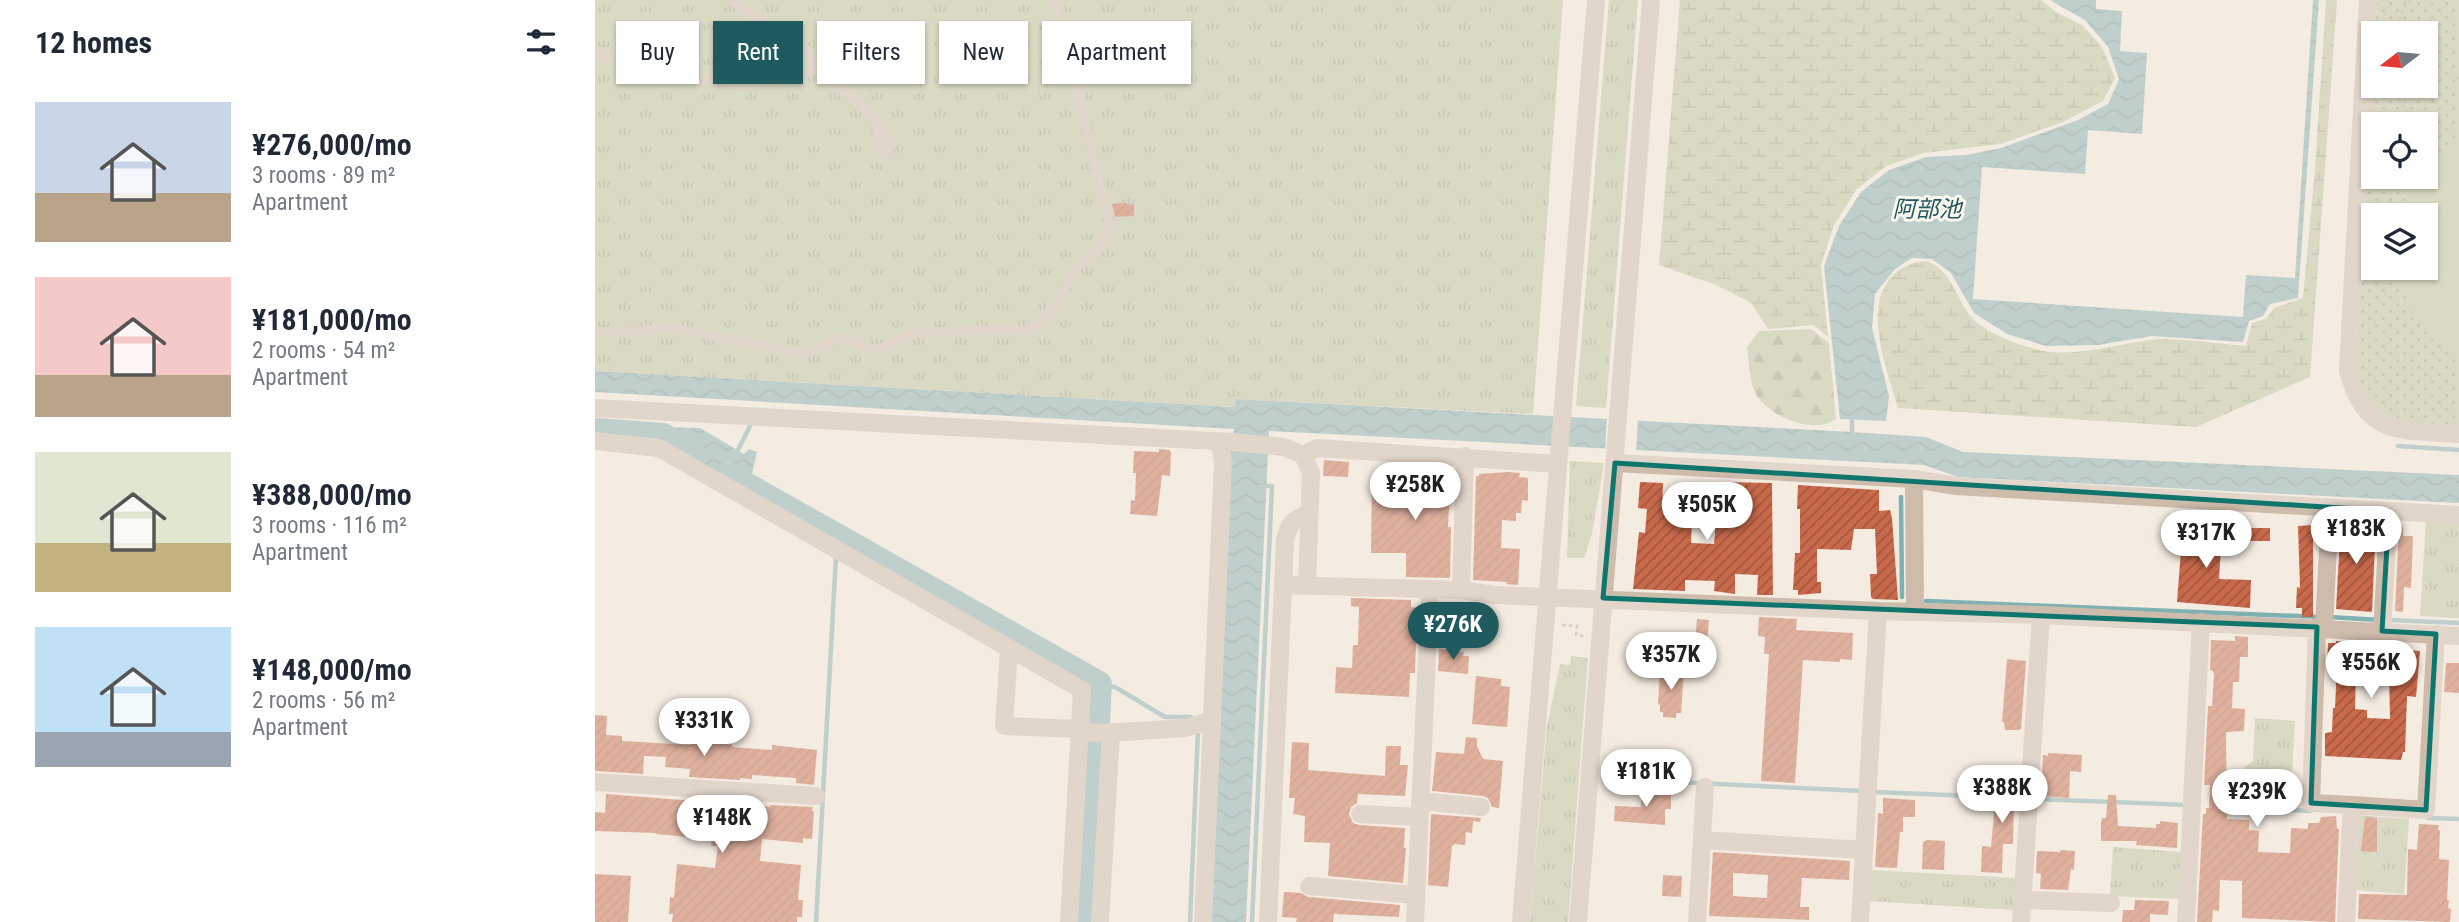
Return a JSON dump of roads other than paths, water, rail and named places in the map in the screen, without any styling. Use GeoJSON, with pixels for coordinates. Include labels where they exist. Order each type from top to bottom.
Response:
{"type":"FeatureCollection","features":[{"type":"Feature","properties":{"kind":"street"},"geometry":{"type":"LineString","coordinates":[[1521,922],[1596,0]]}},
{"type":"Feature","properties":{"kind":"street"},"geometry":{"type":"LineString","coordinates":[[1578,922],[1651,0]]}},
{"type":"Feature","properties":{"kind":"street"},"geometry":{"type":"LineString","coordinates":[[2368,0],[2348,370],[2354,393],[2368,415],[2387,426],[2405,430],[2459,433]]}},
{"type":"Feature","properties":{"kind":"street"},"geometry":{"type":"LineString","coordinates":[[595,408],[1284,447],[1303,455],[1311,474],[1307,584]]}},
{"type":"Feature","properties":{"kind":"street"},"geometry":{"type":"LineString","coordinates":[[595,442],[659,448],[1082,690],[1069,922]]}},
{"type":"Feature","properties":{"kind":"street"},"geometry":{"type":"LineString","coordinates":[[1203,922],[1201,724],[1226,442]]}},
{"type":"Feature","properties":{"kind":"street"},"geometry":{"type":"LineString","coordinates":[[1303,455],[1317,447],[1465,456],[1558,458]]}},
{"type":"Feature","properties":{"kind":"street"},"geometry":{"type":"LineString","coordinates":[[1461,590],[1465,456]]}},
{"type":"Feature","properties":{"kind":"street"},"geometry":{"type":"LineString","coordinates":[[1615,459],[1914,479],[1956,486],[2459,515]]}},
{"type":"Feature","properties":{"kind":"street"},"geometry":{"type":"LineString","coordinates":[[1914,479],[1915,611]]}},
{"type":"Feature","properties":{"kind":"street"},"geometry":{"type":"LineString","coordinates":[[2330,508],[2311,803],[2426,810],[2436,634]]}},
{"type":"Feature","properties":{"kind":"street"},"geometry":{"type":"LineString","coordinates":[[2383,623],[2389,511]]}},
{"type":"Feature","properties":{"kind":"street"},"geometry":{"type":"LineString","coordinates":[[1268,922],[1285,540],[1288,526],[1298,517],[1309,514]]}},
{"type":"Feature","properties":{"kind":"street"},"geometry":{"type":"LineString","coordinates":[[1283,585],[1461,590],[1494,595],[1878,611],[2201,622],[2383,623],[2459,636]]}},
{"type":"Feature","properties":{"kind":"street"},"geometry":{"type":"LineString","coordinates":[[1415,922],[1430,589]]}},
{"type":"Feature","properties":{"kind":"street"},"geometry":{"type":"LineString","coordinates":[[1860,922],[1878,611]]}},
{"type":"Feature","properties":{"kind":"street"},"geometry":{"type":"LineString","coordinates":[[2021,922],[2041,615]]}},
{"type":"Feature","properties":{"kind":"street"},"geometry":{"type":"LineString","coordinates":[[2186,922],[2201,622]]}},
{"type":"Feature","properties":{"kind":"street"},"geometry":{"type":"LineString","coordinates":[[1009,648],[1005,726],[1108,733],[1201,724]]}},
{"type":"Feature","properties":{"kind":"street"},"geometry":{"type":"LineString","coordinates":[[1100,922],[1108,733]]}},
{"type":"Feature","properties":{"kind":"street"},"geometry":{"type":"LineString","coordinates":[[595,782],[817,796]]}},
{"type":"Feature","properties":{"kind":"street"},"geometry":{"type":"LineString","coordinates":[[1697,922],[1705,787]]}},
{"type":"Feature","properties":{"kind":"street"},"geometry":{"type":"LineString","coordinates":[[2346,922],[2352,805]]}},
{"type":"Feature","properties":{"kind":"street"},"geometry":{"type":"LineString","coordinates":[[1360,814],[1481,807]]}},
{"type":"Feature","properties":{"kind":"street"},"geometry":{"type":"LineString","coordinates":[[1702,840],[1864,850]]}},
{"type":"Feature","properties":{"kind":"street"},"geometry":{"type":"LineString","coordinates":[[1309,886],[1416,895]]}},
{"type":"Feature","properties":{"kind":"street"},"geometry":{"type":"LineString","coordinates":[[2022,900],[2111,903]]}},
{"type":"Feature","properties":{"kind":"lane"},"geometry":{"type":"LineString","coordinates":[[731,0],[803,45],[817,65]]}},
{"type":"Feature","properties":{"kind":"lane"},"geometry":{"type":"LineString","coordinates":[[595,333],[674,328],[805,354],[844,337],[872,349],[881,348],[912,334],[973,330],[1019,331],[1036,324],[1056,305],[1076,269],[1106,238],[1109,223],[1055,0]]}},
{"type":"Feature","properties":{"kind":"lane"},"geometry":{"type":"LineString","coordinates":[[595,54],[674,76],[752,86],[817,70]]}},
{"type":"Feature","properties":{"kind":"lane"},"geometry":{"type":"LineString","coordinates":[[837,84],[872,115]]}},
{"type":"Feature","properties":{"kind":"water","name":"阿部池"},"geometry":{"type":"Polygon","coordinates":[[[2050,0],[2096,0],[2096,9],[2122,11],[2120,51],[2147,53],[2142,134],[2088,130],[2085,174],[1982,167],[1973,299],[2243,317],[2246,275],[2295,278],[2313,0],[2319,0],[2298,298],[2270,304],[2263,316],[2249,321],[2243,342],[2152,336],[2098,345],[2046,346],[2007,334],[1974,313],[1951,273],[1932,259],[1912,258],[1895,269],[1875,294],[1872,328],[1889,396],[1886,421],[1840,419],[1824,266],[1839,226],[1861,192],[1889,170],[1926,157],[1966,155],[2001,148],[2078,120],[2108,104],[2119,79],[2108,47],[2085,20],[2050,0]]]}},
{"type":"Feature","properties":{"kind":"water"},"geometry":{"type":"Polygon","coordinates":[[[595,371],[1235,407],[1236,399],[1926,437],[1963,452],[2459,475],[2459,503],[1958,477],[1924,465],[1269,431],[1246,922],[1210,922],[1230,448],[1234,429],[595,392],[595,371]]]}},
{"type":"Feature","properties":{"kind":"water"},"geometry":{"type":"Polygon","coordinates":[[[664,427],[700,428],[744,454],[749,449],[757,452],[752,474],[760,488],[755,497],[663,442],[664,427]]]}},
{"type":"Feature","properties":{"kind":"waterway"},"geometry":{"type":"LineString","coordinates":[[1852,420],[1852,436]]}},
{"type":"Feature","properties":{"kind":"waterway"},"geometry":{"type":"LineString","coordinates":[[736,454],[751,424]]}},
{"type":"Feature","properties":{"kind":"waterway"},"geometry":{"type":"LineString","coordinates":[[597,431],[663,436],[692,453]]}},
{"type":"Feature","properties":{"kind":"waterway"},"geometry":{"type":"LineString","coordinates":[[2398,446],[2459,450]]}},
{"type":"Feature","properties":{"kind":"waterway"},"geometry":{"type":"LineString","coordinates":[[728,475],[1099,684],[1087,922]]}},
{"type":"Feature","properties":{"kind":"waterway"},"geometry":{"type":"LineString","coordinates":[[1252,922],[1272,486],[1261,486]]}},
{"type":"Feature","properties":{"kind":"waterway"},"geometry":{"type":"LineString","coordinates":[[1901,497],[1902,597]]}},
{"type":"Feature","properties":{"kind":"waterway"},"geometry":{"type":"LineString","coordinates":[[816,922],[836,556]]}},
{"type":"Feature","properties":{"kind":"waterway"},"geometry":{"type":"LineString","coordinates":[[1926,601],[2320,617]]}},
{"type":"Feature","properties":{"kind":"waterway"},"geometry":{"type":"LineString","coordinates":[[2329,617],[2380,620]]}},
{"type":"Feature","properties":{"kind":"waterway"},"geometry":{"type":"LineString","coordinates":[[2389,620],[2459,623]]}},
{"type":"Feature","properties":{"kind":"waterway"},"geometry":{"type":"LineString","coordinates":[[1099,684],[1115,687],[1165,717],[1194,719]]}},
{"type":"Feature","properties":{"kind":"waterway"},"geometry":{"type":"LineString","coordinates":[[1190,922],[1198,730]]}},
{"type":"Feature","properties":{"kind":"waterway"},"geometry":{"type":"LineString","coordinates":[[1617,779],[1862,791],[1861,793]]}},
{"type":"Feature","properties":{"kind":"waterway"},"geometry":{"type":"LineString","coordinates":[[1874,792],[2023,798]]}},
{"type":"Feature","properties":{"kind":"waterway"},"geometry":{"type":"LineString","coordinates":[[2036,799],[2188,805]]}},
{"type":"Feature","properties":{"kind":"waterway"},"geometry":{"type":"LineString","coordinates":[[2224,807],[2310,811]]}},
{"type":"Feature","properties":{"kind":"waterway"},"geometry":{"type":"LineString","coordinates":[[2427,818],[2459,819]]}}]}
